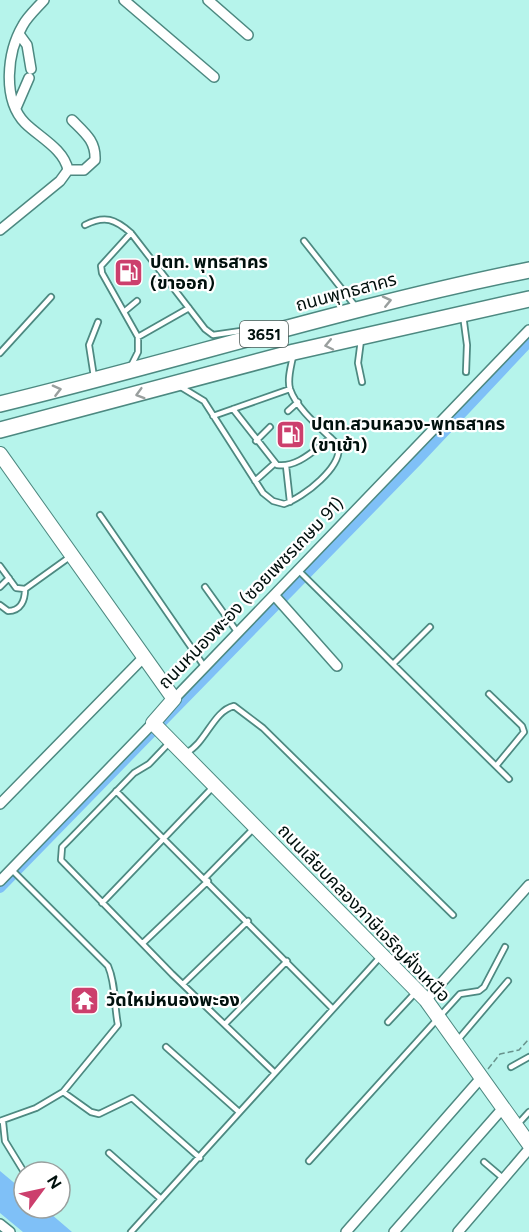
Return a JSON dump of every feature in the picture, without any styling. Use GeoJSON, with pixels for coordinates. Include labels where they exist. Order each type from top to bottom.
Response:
{"type":"FeatureCollection","features":[{"type":"Feature","properties":{"kind":"main road","name":"ถนนพุทธสาคร"},"geometry":{"type":"LineString","coordinates":[[0,404],[95,381],[356,308],[529,270]]}},
{"type":"Feature","properties":{"kind":"main road","name":"3651"},"geometry":{"type":"LineString","coordinates":[[0,430],[294,352],[529,299]]}},
{"type":"Feature","properties":{"kind":"main road"},"geometry":{"type":"LineString","coordinates":[[0,454],[174,699]]}},
{"type":"Feature","properties":{"kind":"main road","name":"ถนนหนองพะอง (ซอยเพชรเกษม 91)"},"geometry":{"type":"LineString","coordinates":[[153,723],[174,699]]}},
{"type":"Feature","properties":{"kind":"main road","name":"ถนนเลียบคลองภาษีเจริญฝั่งเหนือ"},"geometry":{"type":"LineString","coordinates":[[153,723],[421,995],[488,1083],[529,1146]]}},
{"type":"Feature","properties":{"kind":"street"},"geometry":{"type":"LineString","coordinates":[[44,0],[19,34],[10,70],[11,97],[23,121],[62,155],[68,170]]}},
{"type":"Feature","properties":{"kind":"street"},"geometry":{"type":"LineString","coordinates":[[124,0],[214,77]]}},
{"type":"Feature","properties":{"kind":"street"},"geometry":{"type":"LineString","coordinates":[[208,0],[248,35]]}},
{"type":"Feature","properties":{"kind":"street"},"geometry":{"type":"LineString","coordinates":[[16,108],[30,73],[27,45],[19,34]]}},
{"type":"Feature","properties":{"kind":"street"},"geometry":{"type":"LineString","coordinates":[[0,87],[11,97]]}},
{"type":"Feature","properties":{"kind":"street"},"geometry":{"type":"LineString","coordinates":[[68,170],[84,170],[95,160],[92,140],[72,120]]}},
{"type":"Feature","properties":{"kind":"street"},"geometry":{"type":"LineString","coordinates":[[0,230],[60,181],[68,170]]}},
{"type":"Feature","properties":{"kind":"street","name":"ถนนหนองพะอง (ซอยเพชรเกษม 91)"},"geometry":{"type":"LineString","coordinates":[[174,699],[529,330]]}},
{"type":"Feature","properties":{"kind":"street"},"geometry":{"type":"LineString","coordinates":[[274,595],[337,666]]}},
{"type":"Feature","properties":{"kind":"street"},"geometry":{"type":"LineString","coordinates":[[0,804],[144,657]]}},
{"type":"Feature","properties":{"kind":"street","name":"ถนนหนองพะอง (ซอยเพชรเกษม 91)"},"geometry":{"type":"LineString","coordinates":[[0,880],[153,723]]}},
{"type":"Feature","properties":{"kind":"street"},"geometry":{"type":"LineString","coordinates":[[421,995],[529,885]]}},
{"type":"Feature","properties":{"kind":"street"},"geometry":{"type":"LineString","coordinates":[[346,1232],[488,1083]]}},
{"type":"Feature","properties":{"kind":"street"},"geometry":{"type":"LineString","coordinates":[[394,1232],[503,1108]]}},
{"type":"Feature","properties":{"kind":"street"},"geometry":{"type":"LineString","coordinates":[[458,1232],[529,1146]]}},
{"type":"Feature","properties":{"kind":"street"},"geometry":{"type":"LineString","coordinates":[[0,1224],[10,1232]]}},
{"type":"Feature","properties":{"kind":"lane"},"geometry":{"type":"LineString","coordinates":[[85,225],[100,218],[117,221],[213,335],[316,320]]}},
{"type":"Feature","properties":{"kind":"lane"},"geometry":{"type":"LineString","coordinates":[[128,371],[138,352],[138,337],[102,273],[101,266],[130,234]]}},
{"type":"Feature","properties":{"kind":"lane"},"geometry":{"type":"LineString","coordinates":[[304,241],[356,308]]}},
{"type":"Feature","properties":{"kind":"lane"},"geometry":{"type":"LineString","coordinates":[[155,286],[165,277]]}},
{"type":"Feature","properties":{"kind":"lane"},"geometry":{"type":"LineString","coordinates":[[0,353],[51,297]]}},
{"type":"Feature","properties":{"kind":"lane"},"geometry":{"type":"LineString","coordinates":[[125,311],[137,302]]}},
{"type":"Feature","properties":{"kind":"lane"},"geometry":{"type":"LineString","coordinates":[[138,337],[189,308]]}},
{"type":"Feature","properties":{"kind":"lane"},"geometry":{"type":"LineString","coordinates":[[463,315],[467,345],[466,372]]}},
{"type":"Feature","properties":{"kind":"lane"},"geometry":{"type":"LineString","coordinates":[[95,381],[89,345],[98,322]]}},
{"type":"Feature","properties":{"kind":"lane"},"geometry":{"type":"LineString","coordinates":[[361,338],[358,363],[362,382]]}},
{"type":"Feature","properties":{"kind":"lane"},"geometry":{"type":"LineString","coordinates":[[176,383],[204,401],[255,481],[273,501],[290,502],[314,487],[337,461],[340,452],[331,438],[298,402],[290,389],[289,376],[294,352]]}},
{"type":"Feature","properties":{"kind":"lane"},"geometry":{"type":"LineString","coordinates":[[213,416],[290,389]]}},
{"type":"Feature","properties":{"kind":"lane"},"geometry":{"type":"LineString","coordinates":[[288,411],[298,402]]}},
{"type":"Feature","properties":{"kind":"lane"},"geometry":{"type":"LineString","coordinates":[[232,409],[275,463],[286,466],[295,463],[331,438]]}},
{"type":"Feature","properties":{"kind":"lane"},"geometry":{"type":"LineString","coordinates":[[256,441],[270,428]]}},
{"type":"Feature","properties":{"kind":"lane"},"geometry":{"type":"LineString","coordinates":[[255,481],[275,463]]}},
{"type":"Feature","properties":{"kind":"lane"},"geometry":{"type":"LineString","coordinates":[[286,466],[290,502]]}},
{"type":"Feature","properties":{"kind":"lane"},"geometry":{"type":"LineString","coordinates":[[100,515],[204,668]]}},
{"type":"Feature","properties":{"kind":"lane"},"geometry":{"type":"LineString","coordinates":[[0,566],[16,588],[25,589],[71,556]]}},
{"type":"Feature","properties":{"kind":"lane"},"geometry":{"type":"LineString","coordinates":[[298,570],[509,779]]}},
{"type":"Feature","properties":{"kind":"lane"},"geometry":{"type":"LineString","coordinates":[[0,587],[9,578]]}},
{"type":"Feature","properties":{"kind":"lane"},"geometry":{"type":"LineString","coordinates":[[205,587],[238,633]]}},
{"type":"Feature","properties":{"kind":"lane"},"geometry":{"type":"LineString","coordinates":[[0,605],[8,610],[16,609],[23,602],[25,589]]}},
{"type":"Feature","properties":{"kind":"lane"},"geometry":{"type":"LineString","coordinates":[[393,664],[430,627]]}},
{"type":"Feature","properties":{"kind":"lane"},"geometry":{"type":"LineString","coordinates":[[489,694],[522,726],[524,732],[496,766]]}},
{"type":"Feature","properties":{"kind":"lane"},"geometry":{"type":"LineString","coordinates":[[183,754],[197,746],[225,709],[234,706],[263,728],[453,915]]}},
{"type":"Feature","properties":{"kind":"lane"},"geometry":{"type":"LineString","coordinates":[[171,741],[149,764],[134,773],[69,840],[61,853],[61,860],[183,984],[275,1073]]}},
{"type":"Feature","properties":{"kind":"lane"},"geometry":{"type":"LineString","coordinates":[[102,903],[215,785]]}},
{"type":"Feature","properties":{"kind":"lane"},"geometry":{"type":"LineString","coordinates":[[117,790],[333,1009]]}},
{"type":"Feature","properties":{"kind":"lane"},"geometry":{"type":"LineString","coordinates":[[143,943],[207,880],[255,826]]}},
{"type":"Feature","properties":{"kind":"lane"},"geometry":{"type":"LineString","coordinates":[[10,869],[108,966],[114,979],[112,992],[118,1025],[63,1092],[1,1121],[5,1141],[17,1160]]}},
{"type":"Feature","properties":{"kind":"lane"},"geometry":{"type":"LineString","coordinates":[[183,984],[248,921]]}},
{"type":"Feature","properties":{"kind":"lane"},"geometry":{"type":"LineString","coordinates":[[309,1161],[460,994],[479,991],[484,987],[505,946]]}},
{"type":"Feature","properties":{"kind":"lane"},"geometry":{"type":"LineString","coordinates":[[131,1232],[383,954]]}},
{"type":"Feature","properties":{"kind":"lane"},"geometry":{"type":"LineString","coordinates":[[225,1024],[287,961]]}},
{"type":"Feature","properties":{"kind":"lane"},"geometry":{"type":"LineString","coordinates":[[456,1042],[508,981]]}},
{"type":"Feature","properties":{"kind":"lane"},"geometry":{"type":"LineString","coordinates":[[388,1022],[421,995]]}},
{"type":"Feature","properties":{"kind":"lane"},"geometry":{"type":"LineString","coordinates":[[166,1047],[239,1112]]}},
{"type":"Feature","properties":{"kind":"lane"},"geometry":{"type":"LineString","coordinates":[[511,1067],[529,1058]]}},
{"type":"Feature","properties":{"kind":"lane"},"geometry":{"type":"LineString","coordinates":[[63,1092],[91,1112],[99,1114],[132,1098],[200,1158]]}},
{"type":"Feature","properties":{"kind":"lane"},"geometry":{"type":"LineString","coordinates":[[516,1126],[529,1112]]}},
{"type":"Feature","properties":{"kind":"lane"},"geometry":{"type":"LineString","coordinates":[[109,1153],[161,1199]]}},
{"type":"Feature","properties":{"kind":"lane"},"geometry":{"type":"LineString","coordinates":[[484,1162],[504,1179]]}},
{"type":"Feature","properties":{"kind":"path"},"geometry":{"type":"LineString","coordinates":[[488,1083],[500,1054],[519,1050],[529,1039]]}},
{"type":"Feature","properties":{"kind":"water"},"geometry":{"type":"Polygon","coordinates":[[[0,1171],[12,1181],[12,1220],[58,1220],[72,1232],[23,1232],[0,1213],[0,1171]]]}},
{"type":"Feature","properties":{"kind":"waterway"},"geometry":{"type":"LineString","coordinates":[[0,888],[418,460],[529,342]]}},
{"type":"Feature","properties":{"kind":"place","name":"ปตท. พุทธสาคร (ขาออก)"},"geometry":{"type":"Point","coordinates":[129,272]}},
{"type":"Feature","properties":{"kind":"place","name":"ปตท.สวนหลวง-พุทธสาคร (ขาเข้า)"},"geometry":{"type":"Point","coordinates":[290,434]}},
{"type":"Feature","properties":{"kind":"place","name":"วัดใหม่หนองพะอง"},"geometry":{"type":"Point","coordinates":[85,1000]}}]}
